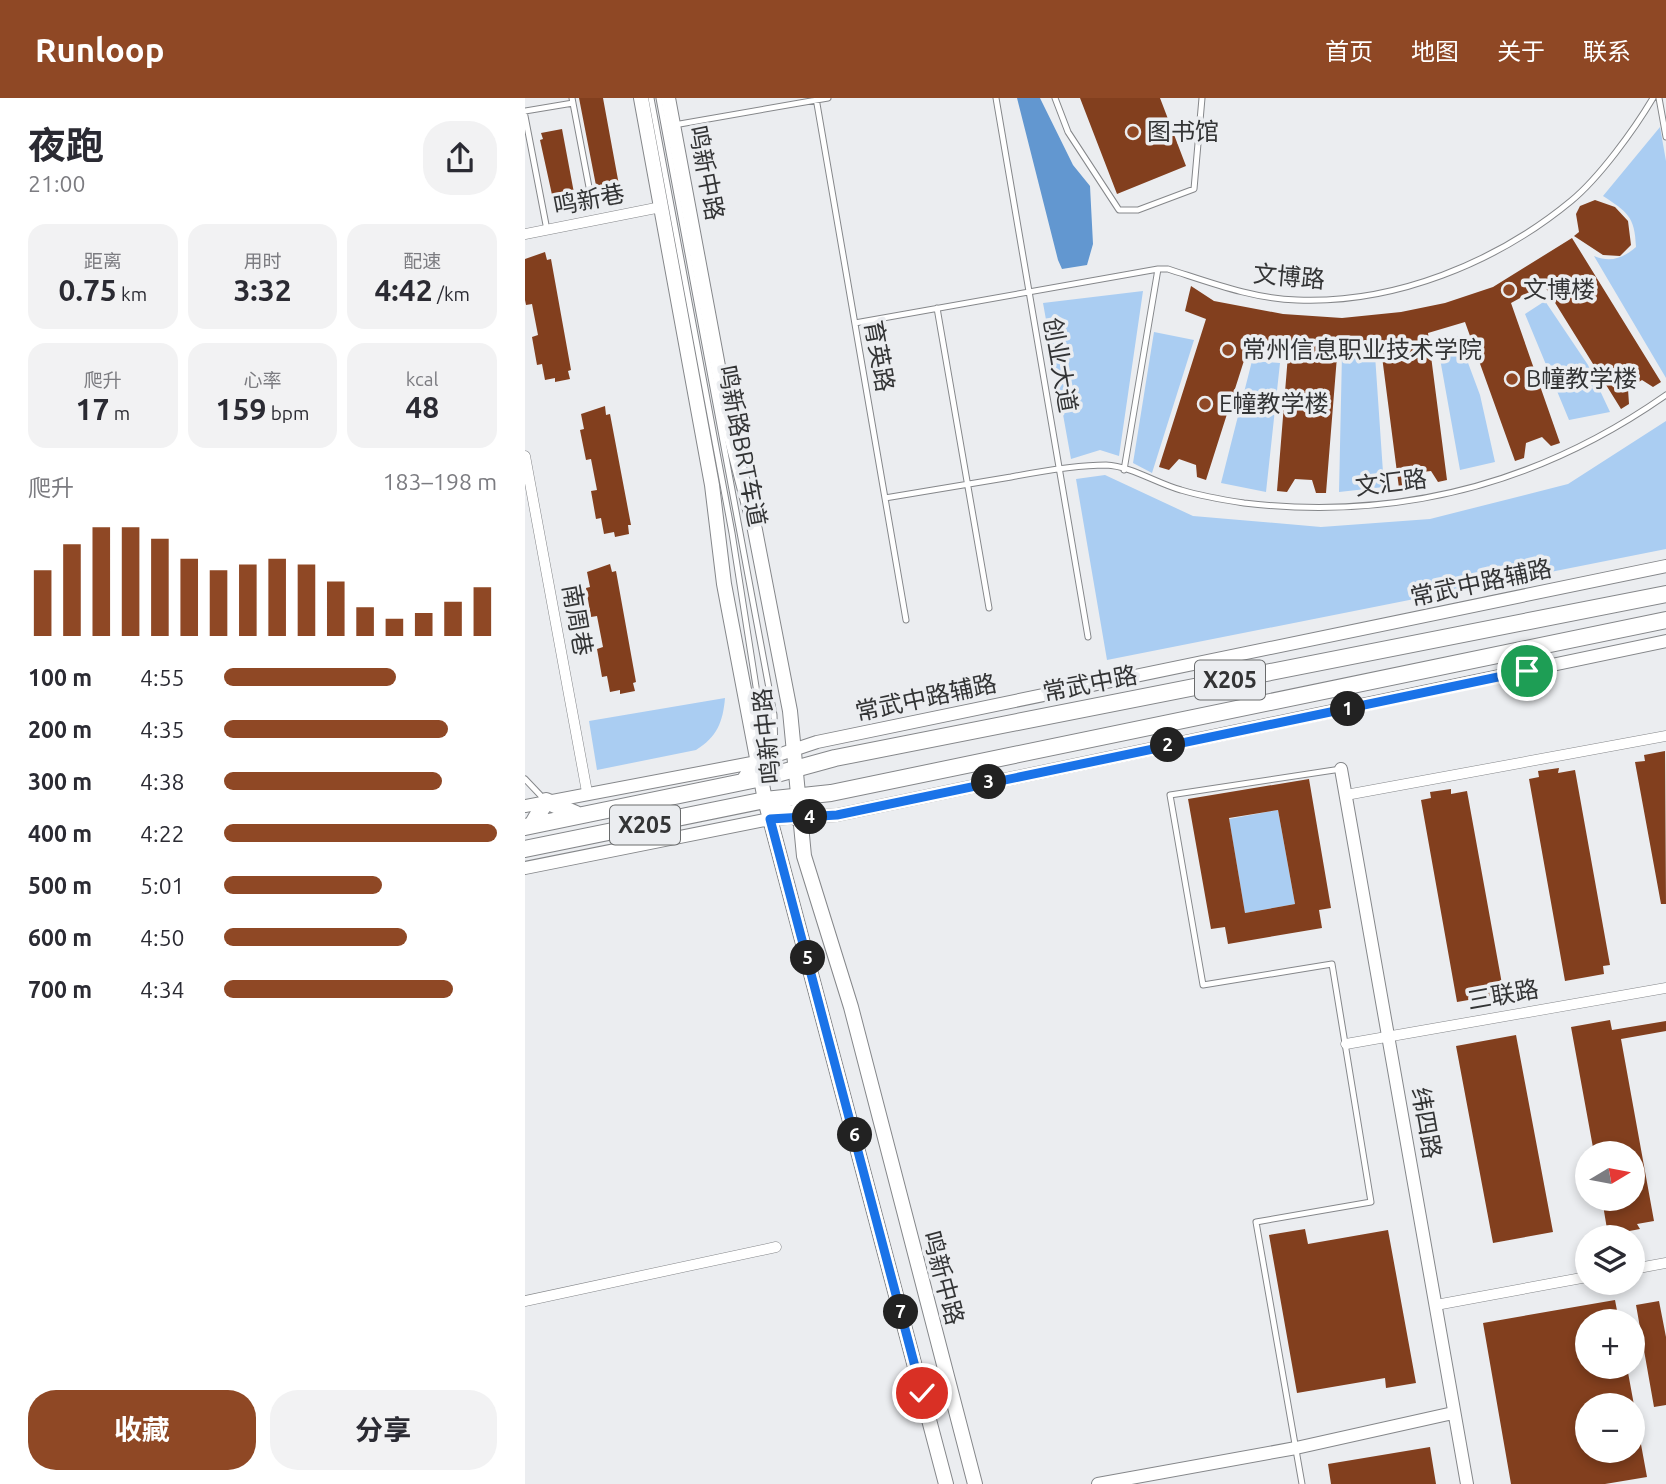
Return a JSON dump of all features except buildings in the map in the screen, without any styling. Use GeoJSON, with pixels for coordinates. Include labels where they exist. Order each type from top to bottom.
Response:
{"type":"FeatureCollection","features":[{"type":"Feature","properties":{"kind":"main road","name":"鸣新中路"},"geometry":{"type":"LineString","coordinates":[[641,98],[710,472],[724,584],[767,758],[765,800],[946,1484]]}},
{"type":"Feature","properties":{"kind":"main road","name":"鸣新中路"},"geometry":{"type":"LineString","coordinates":[[668,98],[731,436],[754,524],[795,749],[796,797],[804,856],[851,1007],[975,1484]]}},
{"type":"Feature","properties":{"kind":"main road","name":"常武中路"},"geometry":{"type":"LineString","coordinates":[[529,826],[576,814],[744,781],[794,767],[1666,594]]}},
{"type":"Feature","properties":{"kind":"main road","name":"X205"},"geometry":{"type":"LineString","coordinates":[[525,849],[765,800],[831,793],[1666,620]]}},
{"type":"Feature","properties":{"kind":"main road"},"geometry":{"type":"LineString","coordinates":[[744,781],[767,758]]}},
{"type":"Feature","properties":{"kind":"main road"},"geometry":{"type":"LineString","coordinates":[[765,800],[798,818]]}},
{"type":"Feature","properties":{"kind":"main road"},"geometry":{"type":"LineString","coordinates":[[529,826],[546,801],[576,814]]}},
{"type":"Feature","properties":{"kind":"street","name":"鸣新巷"},"geometry":{"type":"LineString","coordinates":[[525,234],[661,207]]}},
{"type":"Feature","properties":{"kind":"street","name":"南周巷"},"geometry":{"type":"LineString","coordinates":[[525,456],[530,513],[587,792]]}},
{"type":"Feature","properties":{"kind":"street","name":"常武中路辅路"},"geometry":{"type":"LineString","coordinates":[[525,806],[767,758],[795,749],[1666,566]]}},
{"type":"Feature","properties":{"kind":"street"},"geometry":{"type":"LineString","coordinates":[[525,868],[770,819],[837,815],[1666,641]]}},
{"type":"Feature","properties":{"kind":"street"},"geometry":{"type":"LineString","coordinates":[[1346,795],[1666,736]]}},
{"type":"Feature","properties":{"kind":"street","name":"纬四路"},"geometry":{"type":"LineString","coordinates":[[1341,769],[1467,1484]]}},
{"type":"Feature","properties":{"kind":"street","name":"三联路"},"geometry":{"type":"LineString","coordinates":[[1346,1044],[1666,988]]}},
{"type":"Feature","properties":{"kind":"street"},"geometry":{"type":"LineString","coordinates":[[525,1301],[776,1247]]}},
{"type":"Feature","properties":{"kind":"street"},"geometry":{"type":"LineString","coordinates":[[1645,1267],[1666,1263]]}},
{"type":"Feature","properties":{"kind":"street"},"geometry":{"type":"LineString","coordinates":[[1436,1305],[1575,1280]]}},
{"type":"Feature","properties":{"kind":"street"},"geometry":{"type":"LineString","coordinates":[[1098,1484],[1296,1448],[1453,1413]]}},
{"type":"Feature","properties":{"kind":"lane","name":"鸣新路BRT车道"},"geometry":{"type":"LineString","coordinates":[[651,98],[732,533],[767,758]]}},
{"type":"Feature","properties":{"kind":"lane","name":"鸣新路BRT车道"},"geometry":{"type":"LineString","coordinates":[[659,98],[774,715],[767,758]]}},
{"type":"Feature","properties":{"kind":"lane"},"geometry":{"type":"LineString","coordinates":[[674,125],[828,98]]}},
{"type":"Feature","properties":{"kind":"lane","name":"创业大道"},"geometry":{"type":"LineString","coordinates":[[996,98],[1089,637]]}},
{"type":"Feature","properties":{"kind":"lane"},"geometry":{"type":"LineString","coordinates":[[1055,98],[1068,132],[1119,210],[1138,210],[1194,189],[1202,98]]}},
{"type":"Feature","properties":{"kind":"lane","name":"文博路"},"geometry":{"type":"LineString","coordinates":[[855,323],[1158,269],[1168,269],[1227,288],[1295,300],[1339,299],[1384,293],[1432,279],[1475,262],[1516,239],[1572,200],[1638,124],[1653,98]]}},
{"type":"Feature","properties":{"kind":"lane"},"geometry":{"type":"LineString","coordinates":[[1659,98],[1666,137]]}},
{"type":"Feature","properties":{"kind":"lane","name":"育英路"},"geometry":{"type":"LineString","coordinates":[[817,99],[907,620]]}},
{"type":"Feature","properties":{"kind":"lane"},"geometry":{"type":"LineString","coordinates":[[547,230],[525,114],[572,100],[593,208]]}},
{"type":"Feature","properties":{"kind":"lane"},"geometry":{"type":"LineString","coordinates":[[1123,470],[1158,269]]}},
{"type":"Feature","properties":{"kind":"lane"},"geometry":{"type":"LineString","coordinates":[[937,308],[989,608]]}},
{"type":"Feature","properties":{"kind":"lane","name":"文汇路"},"geometry":{"type":"LineString","coordinates":[[885,498],[1060,469],[1103,465],[1182,490],[1244,503],[1357,506],[1426,498],[1486,485],[1540,467],[1618,428],[1666,395]]}},
{"type":"Feature","properties":{"kind":"lane"},"geometry":{"type":"LineString","coordinates":[[1302,1484],[1256,1222],[1371,1202],[1332,964],[1203,985],[1170,795],[1341,769]]}},
{"type":"Feature","properties":{"kind":"lane"},"geometry":{"type":"LineString","coordinates":[[525,779],[546,801]]}},
{"type":"Feature","properties":{"kind":"shaded area"},"geometry":{"type":"Polygon","coordinates":[[[1017,98],[1040,98],[1073,165],[1090,186],[1093,244],[1087,265],[1062,269],[1058,260],[1017,98]]]}},
{"type":"Feature","properties":{"kind":"shaded area"},"geometry":{"type":"Polygon","coordinates":[[[1660,127],[1666,161],[1666,378],[1594,256],[1617,258],[1636,247],[1634,228],[1628,216],[1603,196],[1660,127]]]}},
{"type":"Feature","properties":{"kind":"shaded area"},"geometry":{"type":"Polygon","coordinates":[[[1143,291],[1119,456],[1100,450],[1071,459],[1043,303],[1143,291]]]}},
{"type":"Feature","properties":{"kind":"shaded area"},"geometry":{"type":"Polygon","coordinates":[[[1545,301],[1588,365],[1610,412],[1569,420],[1525,314],[1545,301]]]}},
{"type":"Feature","properties":{"kind":"shaded area"},"geometry":{"type":"Polygon","coordinates":[[[1154,332],[1194,340],[1152,473],[1133,463],[1154,332]]]}},
{"type":"Feature","properties":{"kind":"shaded area"},"geometry":{"type":"Polygon","coordinates":[[[1458,336],[1480,395],[1495,462],[1460,470],[1437,342],[1458,336]]]}},
{"type":"Feature","properties":{"kind":"shaded area"},"geometry":{"type":"Polygon","coordinates":[[[1342,354],[1375,355],[1384,487],[1339,492],[1342,354]]]}},
{"type":"Feature","properties":{"kind":"shaded area"},"geometry":{"type":"Polygon","coordinates":[[[1252,361],[1280,363],[1266,492],[1221,483],[1252,361]]]}},
{"type":"Feature","properties":{"kind":"shaded area"},"geometry":{"type":"Polygon","coordinates":[[[1666,421],[1666,549],[1107,660],[1076,479],[1105,475],[1193,516],[1321,527],[1430,519],[1568,484],[1666,421]]]}},
{"type":"Feature","properties":{"kind":"shaded area"},"geometry":{"type":"Polygon","coordinates":[[[725,698],[718,728],[709,740],[696,750],[597,770],[589,721],[725,698]]]}},
{"type":"Feature","properties":{"kind":"shaded area"},"geometry":{"type":"Polygon","coordinates":[[[1278,810],[1295,904],[1245,913],[1229,819],[1278,810]]]}},
{"type":"Feature","properties":{"kind":"place","name":"图书馆"},"geometry":{"type":"Point","coordinates":[1133,132]}},
{"type":"Feature","properties":{"kind":"place","name":"文博楼"},"geometry":{"type":"Point","coordinates":[1509,290]}},
{"type":"Feature","properties":{"kind":"place","name":"常州信息职业技术学院"},"geometry":{"type":"Point","coordinates":[1228,350]}},
{"type":"Feature","properties":{"kind":"place","name":"B幢教学楼"},"geometry":{"type":"Point","coordinates":[1512,379]}},
{"type":"Feature","properties":{"kind":"place","name":"E幢教学楼"},"geometry":{"type":"Point","coordinates":[1205,404]}},
{"type":"Feature","properties":{"kind":"route"},"geometry":{"type":"LineString","coordinates":[[922,1393],[770,819],[837,815],[1046,769],[1527,671]]}}]}
